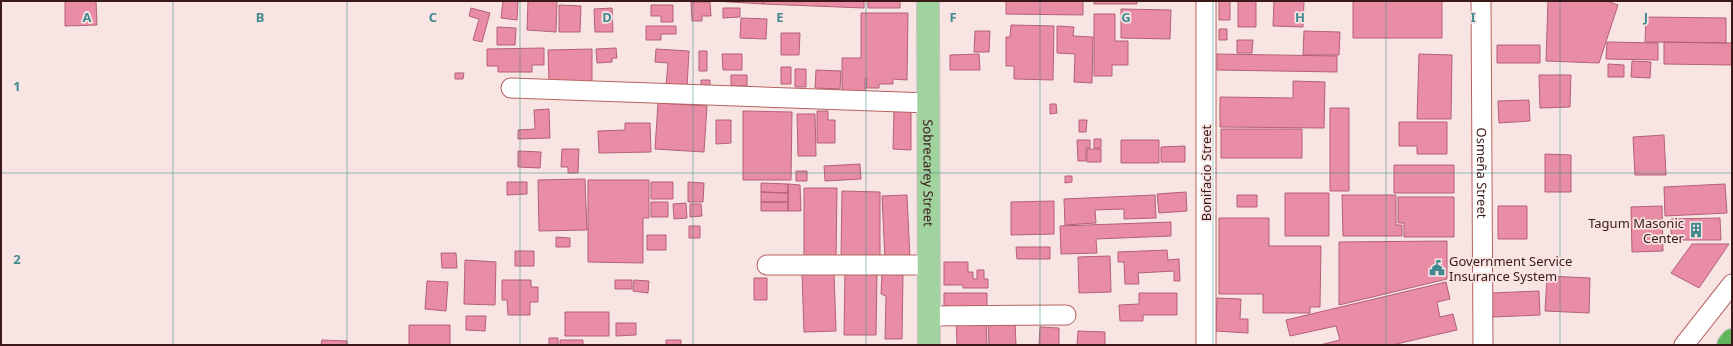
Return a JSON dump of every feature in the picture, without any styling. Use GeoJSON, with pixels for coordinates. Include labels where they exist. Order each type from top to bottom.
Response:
{"type":"FeatureCollection","features":[{"type":"Feature","properties":{"kind":"highway"},"geometry":{"type":"LineString","coordinates":[[1728,345],[1732,340]]}},
{"type":"Feature","properties":{"kind":"main road","name":"Sobrecarey Street"},"geometry":{"type":"LineString","coordinates":[[928,1],[929,345]]}},
{"type":"Feature","properties":{"kind":"street","name":"Bonifacio Street"},"geometry":{"type":"LineString","coordinates":[[1206,1],[1206,345]]}},
{"type":"Feature","properties":{"kind":"street","name":"Osmeña Street"},"geometry":{"type":"LineString","coordinates":[[1481,1],[1483,345]]}},
{"type":"Feature","properties":{"kind":"street"},"geometry":{"type":"LineString","coordinates":[[511,88],[929,103]]}},
{"type":"Feature","properties":{"kind":"street"},"geometry":{"type":"LineString","coordinates":[[767,265],[929,265]]}},
{"type":"Feature","properties":{"kind":"street"},"geometry":{"type":"LineString","coordinates":[[1684,345],[1732,284]]}},
{"type":"Feature","properties":{"kind":"street"},"geometry":{"type":"LineString","coordinates":[[929,316],[1066,315]]}},
{"type":"Feature","properties":{"kind":"building"},"geometry":{"type":"Polygon","coordinates":[[[65,1],[96,1],[97,25],[65,26],[65,1]]]}},
{"type":"Feature","properties":{"kind":"building"},"geometry":{"type":"Polygon","coordinates":[[[503,1],[518,1],[517,20],[501,18],[503,1]]]}},
{"type":"Feature","properties":{"kind":"building"},"geometry":{"type":"Polygon","coordinates":[[[528,1],[557,1],[556,32],[527,30],[528,1]]]}},
{"type":"Feature","properties":{"kind":"building"},"geometry":{"type":"Polygon","coordinates":[[[715,1],[763,1],[763,4],[715,1]]]}},
{"type":"Feature","properties":{"kind":"building"},"geometry":{"type":"Polygon","coordinates":[[[763,1],[864,1],[864,8],[763,4],[763,1]]]}},
{"type":"Feature","properties":{"kind":"building"},"geometry":{"type":"Polygon","coordinates":[[[868,1],[900,1],[900,8],[868,8],[868,1]]]}},
{"type":"Feature","properties":{"kind":"building"},"geometry":{"type":"Polygon","coordinates":[[[1006,1],[1083,1],[1083,15],[1006,14],[1006,1]]]}},
{"type":"Feature","properties":{"kind":"building"},"geometry":{"type":"Polygon","coordinates":[[[1094,1],[1137,1],[1137,4],[1094,4],[1094,1]]]}},
{"type":"Feature","properties":{"kind":"building"},"geometry":{"type":"Polygon","coordinates":[[[1219,1],[1230,1],[1230,20],[1219,20],[1219,1]]]}},
{"type":"Feature","properties":{"kind":"building"},"geometry":{"type":"Polygon","coordinates":[[[1238,1],[1256,1],[1256,27],[1238,27],[1238,1]]]}},
{"type":"Feature","properties":{"kind":"building"},"geometry":{"type":"Polygon","coordinates":[[[1274,1],[1304,1],[1303,27],[1273,26],[1274,1]]]}},
{"type":"Feature","properties":{"kind":"building"},"geometry":{"type":"Polygon","coordinates":[[[1353,1],[1442,1],[1442,38],[1353,38],[1353,1]]]}},
{"type":"Feature","properties":{"kind":"building"},"geometry":{"type":"Polygon","coordinates":[[[1548,1],[1607,1],[1618,5],[1599,63],[1546,61],[1548,1]]]}},
{"type":"Feature","properties":{"kind":"building"},"geometry":{"type":"Polygon","coordinates":[[[691,2],[710,2],[711,16],[702,16],[702,21],[692,21],[691,2]]]}},
{"type":"Feature","properties":{"kind":"building"},"geometry":{"type":"Polygon","coordinates":[[[559,5],[581,6],[580,32],[559,32],[559,5]]]}},
{"type":"Feature","properties":{"kind":"building"},"geometry":{"type":"Polygon","coordinates":[[[651,5],[673,5],[673,22],[661,22],[661,16],[651,16],[651,5]]]}},
{"type":"Feature","properties":{"kind":"building"},"geometry":{"type":"Polygon","coordinates":[[[471,8],[490,13],[482,42],[473,40],[479,19],[469,16],[471,8]]]}},
{"type":"Feature","properties":{"kind":"building"},"geometry":{"type":"Polygon","coordinates":[[[612,8],[613,32],[595,32],[594,9],[612,8]]]}},
{"type":"Feature","properties":{"kind":"building"},"geometry":{"type":"Polygon","coordinates":[[[723,8],[740,8],[740,17],[723,18],[723,8]]]}},
{"type":"Feature","properties":{"kind":"building"},"geometry":{"type":"Polygon","coordinates":[[[1121,9],[1171,10],[1170,39],[1121,38],[1121,9]]]}},
{"type":"Feature","properties":{"kind":"building"},"geometry":{"type":"Polygon","coordinates":[[[861,13],[908,13],[907,80],[893,79],[893,84],[879,84],[879,88],[866,88],[867,78],[865,78],[865,99],[842,99],[842,58],[861,58],[861,13]]]}},
{"type":"Feature","properties":{"kind":"building"},"geometry":{"type":"Polygon","coordinates":[[[1094,14],[1115,14],[1115,41],[1128,41],[1128,65],[1112,65],[1112,76],[1094,76],[1094,14]]]}},
{"type":"Feature","properties":{"kind":"building"},"geometry":{"type":"Polygon","coordinates":[[[1646,17],[1726,18],[1726,43],[1645,42],[1646,17]]]}},
{"type":"Feature","properties":{"kind":"building"},"geometry":{"type":"Polygon","coordinates":[[[741,18],[767,19],[766,39],[740,38],[741,18]]]}},
{"type":"Feature","properties":{"kind":"building"},"geometry":{"type":"Polygon","coordinates":[[[1011,25],[1054,26],[1053,80],[1014,79],[1014,66],[1006,66],[1006,37],[1010,37],[1011,25]]]}},
{"type":"Feature","properties":{"kind":"building"},"geometry":{"type":"Polygon","coordinates":[[[646,26],[676,26],[676,34],[661,34],[661,40],[646,40],[646,26]]]}},
{"type":"Feature","properties":{"kind":"building"},"geometry":{"type":"Polygon","coordinates":[[[1057,26],[1074,27],[1073,36],[1093,37],[1092,83],[1074,82],[1075,54],[1057,53],[1057,26]]]}},
{"type":"Feature","properties":{"kind":"building"},"geometry":{"type":"Polygon","coordinates":[[[497,27],[516,28],[515,45],[497,45],[497,27]]]}},
{"type":"Feature","properties":{"kind":"building"},"geometry":{"type":"Polygon","coordinates":[[[1219,29],[1227,29],[1227,40],[1219,40],[1219,29]]]}},
{"type":"Feature","properties":{"kind":"building"},"geometry":{"type":"Polygon","coordinates":[[[975,31],[990,31],[989,52],[974,52],[975,31]]]}},
{"type":"Feature","properties":{"kind":"building"},"geometry":{"type":"Polygon","coordinates":[[[1304,31],[1340,32],[1339,55],[1303,55],[1304,31]]]}},
{"type":"Feature","properties":{"kind":"building"},"geometry":{"type":"Polygon","coordinates":[[[781,33],[800,33],[799,55],[781,55],[781,33]]]}},
{"type":"Feature","properties":{"kind":"building"},"geometry":{"type":"Polygon","coordinates":[[[1237,40],[1253,40],[1252,53],[1237,53],[1237,40]]]}},
{"type":"Feature","properties":{"kind":"building"},"geometry":{"type":"Polygon","coordinates":[[[1607,42],[1658,43],[1658,60],[1606,59],[1607,42]]]}},
{"type":"Feature","properties":{"kind":"building"},"geometry":{"type":"Polygon","coordinates":[[[1664,42],[1732,43],[1732,65],[1664,64],[1664,42]]]}},
{"type":"Feature","properties":{"kind":"building"},"geometry":{"type":"Polygon","coordinates":[[[1497,45],[1540,45],[1540,63],[1497,63],[1497,45]]]}},
{"type":"Feature","properties":{"kind":"building"},"geometry":{"type":"Polygon","coordinates":[[[544,48],[544,65],[532,65],[532,72],[498,72],[498,66],[487,66],[487,49],[544,48]]]}},
{"type":"Feature","properties":{"kind":"building"},"geometry":{"type":"Polygon","coordinates":[[[616,48],[617,58],[612,58],[612,62],[597,63],[596,49],[616,48]]]}},
{"type":"Feature","properties":{"kind":"building"},"geometry":{"type":"Polygon","coordinates":[[[592,49],[592,88],[549,83],[548,50],[592,49]]]}},
{"type":"Feature","properties":{"kind":"building"},"geometry":{"type":"Polygon","coordinates":[[[656,49],[689,51],[687,87],[666,86],[668,63],[655,62],[656,49]]]}},
{"type":"Feature","properties":{"kind":"building"},"geometry":{"type":"Polygon","coordinates":[[[699,51],[707,51],[707,71],[699,71],[699,51]]]}},
{"type":"Feature","properties":{"kind":"building"},"geometry":{"type":"Polygon","coordinates":[[[722,54],[742,54],[742,70],[723,70],[722,54]]]}},
{"type":"Feature","properties":{"kind":"building"},"geometry":{"type":"Polygon","coordinates":[[[979,54],[980,70],[950,70],[950,55],[979,54]]]}},
{"type":"Feature","properties":{"kind":"building"},"geometry":{"type":"Polygon","coordinates":[[[1217,54],[1337,56],[1337,72],[1217,70],[1217,54]]]}},
{"type":"Feature","properties":{"kind":"building"},"geometry":{"type":"Polygon","coordinates":[[[1419,54],[1452,55],[1451,119],[1417,119],[1419,54]]]}},
{"type":"Feature","properties":{"kind":"building"},"geometry":{"type":"Polygon","coordinates":[[[1632,61],[1651,62],[1650,78],[1631,77],[1632,61]]]}},
{"type":"Feature","properties":{"kind":"building"},"geometry":{"type":"Polygon","coordinates":[[[1608,64],[1624,65],[1624,77],[1608,77],[1608,64]]]}},
{"type":"Feature","properties":{"kind":"building"},"geometry":{"type":"Polygon","coordinates":[[[781,67],[791,67],[791,84],[781,84],[781,67]]]}},
{"type":"Feature","properties":{"kind":"building"},"geometry":{"type":"Polygon","coordinates":[[[795,69],[806,69],[806,87],[795,87],[795,69]]]}},
{"type":"Feature","properties":{"kind":"building"},"geometry":{"type":"Polygon","coordinates":[[[816,70],[841,71],[840,89],[815,88],[816,70]]]}},
{"type":"Feature","properties":{"kind":"building"},"geometry":{"type":"Polygon","coordinates":[[[455,73],[464,73],[463,79],[455,79],[455,73]]]}},
{"type":"Feature","properties":{"kind":"building"},"geometry":{"type":"Polygon","coordinates":[[[731,75],[747,75],[747,86],[731,86],[731,75]]]}},
{"type":"Feature","properties":{"kind":"building"},"geometry":{"type":"Polygon","coordinates":[[[1539,75],[1571,75],[1570,107],[1540,108],[1539,75]]]}},
{"type":"Feature","properties":{"kind":"building"},"geometry":{"type":"Polygon","coordinates":[[[701,80],[710,80],[710,87],[701,87],[701,80]]]}},
{"type":"Feature","properties":{"kind":"building"},"geometry":{"type":"Polygon","coordinates":[[[1293,81],[1325,82],[1324,128],[1220,127],[1220,97],[1293,98],[1293,81]]]}},
{"type":"Feature","properties":{"kind":"building"},"geometry":{"type":"Polygon","coordinates":[[[1529,100],[1530,121],[1499,123],[1498,101],[1529,100]]]}},
{"type":"Feature","properties":{"kind":"building"},"geometry":{"type":"Polygon","coordinates":[[[658,103],[707,106],[704,152],[655,149],[658,103]]]}},
{"type":"Feature","properties":{"kind":"building"},"geometry":{"type":"Polygon","coordinates":[[[1050,104],[1056,104],[1057,113],[1050,114],[1050,104]]]}},
{"type":"Feature","properties":{"kind":"building"},"geometry":{"type":"Polygon","coordinates":[[[1330,108],[1349,108],[1349,191],[1330,191],[1330,108]]]}},
{"type":"Feature","properties":{"kind":"building"},"geometry":{"type":"Polygon","coordinates":[[[549,109],[550,138],[518,139],[518,130],[535,129],[534,110],[549,109]]]}},
{"type":"Feature","properties":{"kind":"building"},"geometry":{"type":"Polygon","coordinates":[[[894,110],[911,110],[911,150],[893,149],[894,110]]]}},
{"type":"Feature","properties":{"kind":"building"},"geometry":{"type":"Polygon","coordinates":[[[743,111],[792,112],[791,180],[743,180],[743,111]]]}},
{"type":"Feature","properties":{"kind":"building"},"geometry":{"type":"Polygon","coordinates":[[[817,111],[828,111],[828,120],[835,120],[835,143],[817,143],[817,111]]]}},
{"type":"Feature","properties":{"kind":"building"},"geometry":{"type":"Polygon","coordinates":[[[797,114],[815,114],[816,156],[798,156],[797,114]]]}},
{"type":"Feature","properties":{"kind":"building"},"geometry":{"type":"Polygon","coordinates":[[[716,120],[731,120],[731,143],[716,144],[716,120]]]}},
{"type":"Feature","properties":{"kind":"building"},"geometry":{"type":"Polygon","coordinates":[[[1079,120],[1087,120],[1086,132],[1079,132],[1079,120]]]}},
{"type":"Feature","properties":{"kind":"building"},"geometry":{"type":"Polygon","coordinates":[[[1399,122],[1447,122],[1447,154],[1417,154],[1417,146],[1399,146],[1399,122]]]}},
{"type":"Feature","properties":{"kind":"building"},"geometry":{"type":"Polygon","coordinates":[[[625,123],[650,123],[651,152],[599,153],[598,131],[625,130],[625,123]]]}},
{"type":"Feature","properties":{"kind":"building"},"geometry":{"type":"Polygon","coordinates":[[[1221,129],[1302,129],[1302,158],[1221,158],[1221,129]]]}},
{"type":"Feature","properties":{"kind":"building"},"geometry":{"type":"Polygon","coordinates":[[[1664,135],[1666,175],[1635,175],[1633,137],[1664,135]]]}},
{"type":"Feature","properties":{"kind":"building"},"geometry":{"type":"Polygon","coordinates":[[[1094,139],[1101,139],[1101,148],[1094,148],[1094,139]]]}},
{"type":"Feature","properties":{"kind":"building"},"geometry":{"type":"Polygon","coordinates":[[[1077,140],[1090,140],[1090,148],[1086,148],[1086,161],[1078,161],[1077,140]]]}},
{"type":"Feature","properties":{"kind":"building"},"geometry":{"type":"Polygon","coordinates":[[[1121,140],[1159,140],[1159,163],[1121,163],[1121,140]]]}},
{"type":"Feature","properties":{"kind":"building"},"geometry":{"type":"Polygon","coordinates":[[[1185,146],[1185,162],[1161,162],[1161,147],[1185,146]]]}},
{"type":"Feature","properties":{"kind":"building"},"geometry":{"type":"Polygon","coordinates":[[[562,149],[579,149],[578,173],[568,173],[568,167],[561,167],[562,149]]]}},
{"type":"Feature","properties":{"kind":"building"},"geometry":{"type":"Polygon","coordinates":[[[1087,149],[1101,149],[1101,162],[1087,162],[1087,149]]]}},
{"type":"Feature","properties":{"kind":"building"},"geometry":{"type":"Polygon","coordinates":[[[518,151],[541,152],[540,168],[518,167],[518,151]]]}},
{"type":"Feature","properties":{"kind":"building"},"geometry":{"type":"Polygon","coordinates":[[[1545,154],[1571,155],[1571,192],[1545,192],[1545,154]]]}},
{"type":"Feature","properties":{"kind":"building"},"geometry":{"type":"Polygon","coordinates":[[[860,164],[861,179],[825,181],[824,166],[860,164]]]}},
{"type":"Feature","properties":{"kind":"building"},"geometry":{"type":"Polygon","coordinates":[[[1394,165],[1454,165],[1454,193],[1394,193],[1394,165]]]}},
{"type":"Feature","properties":{"kind":"building"},"geometry":{"type":"Polygon","coordinates":[[[796,171],[807,171],[807,181],[796,181],[796,171]]]}},
{"type":"Feature","properties":{"kind":"building"},"geometry":{"type":"Polygon","coordinates":[[[1065,176],[1072,176],[1072,182],[1065,183],[1065,176]]]}},
{"type":"Feature","properties":{"kind":"building"},"geometry":{"type":"Polygon","coordinates":[[[585,179],[587,230],[539,231],[538,180],[585,179]]]}},
{"type":"Feature","properties":{"kind":"building"},"geometry":{"type":"Polygon","coordinates":[[[588,180],[649,180],[649,218],[643,218],[643,263],[588,262],[588,180]]]}},
{"type":"Feature","properties":{"kind":"building"},"geometry":{"type":"Polygon","coordinates":[[[507,182],[527,182],[527,194],[507,195],[507,182]]]}},
{"type":"Feature","properties":{"kind":"building"},"geometry":{"type":"Polygon","coordinates":[[[651,182],[673,182],[673,199],[651,199],[651,182]]]}},
{"type":"Feature","properties":{"kind":"building"},"geometry":{"type":"Polygon","coordinates":[[[688,182],[704,183],[703,202],[688,202],[688,182]]]}},
{"type":"Feature","properties":{"kind":"building"},"geometry":{"type":"Polygon","coordinates":[[[761,183],[788,184],[788,193],[761,192],[761,183]]]}},
{"type":"Feature","properties":{"kind":"building"},"geometry":{"type":"Polygon","coordinates":[[[788,184],[800,185],[801,211],[788,211],[788,184]]]}},
{"type":"Feature","properties":{"kind":"building"},"geometry":{"type":"Polygon","coordinates":[[[1725,184],[1727,213],[1665,216],[1664,187],[1725,184]]]}},
{"type":"Feature","properties":{"kind":"building"},"geometry":{"type":"Polygon","coordinates":[[[804,188],[837,188],[836,259],[804,259],[804,188]]]}},
{"type":"Feature","properties":{"kind":"building"},"geometry":{"type":"Polygon","coordinates":[[[842,191],[880,192],[880,259],[841,259],[842,191]]]}},
{"type":"Feature","properties":{"kind":"building"},"geometry":{"type":"Polygon","coordinates":[[[761,192],[788,193],[788,202],[761,202],[761,192]]]}},
{"type":"Feature","properties":{"kind":"building"},"geometry":{"type":"Polygon","coordinates":[[[1186,192],[1187,211],[1159,213],[1157,194],[1186,192]]]}},
{"type":"Feature","properties":{"kind":"building"},"geometry":{"type":"Polygon","coordinates":[[[1285,193],[1329,193],[1329,236],[1285,236],[1285,193]]]}},
{"type":"Feature","properties":{"kind":"building"},"geometry":{"type":"Polygon","coordinates":[[[907,195],[910,259],[885,260],[882,196],[907,195]]]}},
{"type":"Feature","properties":{"kind":"building"},"geometry":{"type":"Polygon","coordinates":[[[1155,195],[1156,218],[1124,219],[1124,209],[1095,210],[1096,223],[1065,225],[1064,199],[1155,195]]]}},
{"type":"Feature","properties":{"kind":"building"},"geometry":{"type":"Polygon","coordinates":[[[1237,195],[1257,195],[1257,207],[1237,207],[1237,195]]]}},
{"type":"Feature","properties":{"kind":"building"},"geometry":{"type":"Polygon","coordinates":[[[1342,195],[1396,195],[1396,225],[1402,225],[1402,236],[1343,236],[1342,195]]]}},
{"type":"Feature","properties":{"kind":"building"},"geometry":{"type":"Polygon","coordinates":[[[1398,197],[1454,197],[1454,237],[1404,237],[1404,223],[1398,223],[1398,197]]]}},
{"type":"Feature","properties":{"kind":"building"},"geometry":{"type":"Polygon","coordinates":[[[1054,201],[1054,234],[1011,235],[1011,202],[1054,201]]]}},
{"type":"Feature","properties":{"kind":"building"},"geometry":{"type":"Polygon","coordinates":[[[651,202],[668,202],[668,217],[651,217],[651,202]]]}},
{"type":"Feature","properties":{"kind":"building"},"geometry":{"type":"Polygon","coordinates":[[[761,202],[788,202],[788,211],[761,211],[761,202]]]}},
{"type":"Feature","properties":{"kind":"building"},"geometry":{"type":"Polygon","coordinates":[[[686,203],[687,218],[674,219],[673,204],[686,203]]]}},
{"type":"Feature","properties":{"kind":"building"},"geometry":{"type":"Polygon","coordinates":[[[690,204],[701,204],[702,216],[690,217],[690,204]]]}},
{"type":"Feature","properties":{"kind":"building"},"geometry":{"type":"Polygon","coordinates":[[[1498,206],[1527,206],[1527,239],[1498,239],[1498,206]]]}},
{"type":"Feature","properties":{"kind":"building"},"geometry":{"type":"Polygon","coordinates":[[[1662,206],[1663,251],[1632,252],[1631,207],[1662,206]]]}},
{"type":"Feature","properties":{"kind":"building"},"geometry":{"type":"Polygon","coordinates":[[[1219,218],[1269,218],[1269,246],[1321,246],[1320,307],[1310,307],[1310,313],[1263,313],[1263,294],[1219,294],[1219,218]]]}},
{"type":"Feature","properties":{"kind":"building","name":"Tagum Masonic Center"},"geometry":{"type":"Polygon","coordinates":[[[1720,218],[1721,240],[1671,240],[1671,219],[1720,218]]]}},
{"type":"Feature","properties":{"kind":"building"},"geometry":{"type":"Polygon","coordinates":[[[1171,222],[1171,236],[1096,239],[1097,253],[1061,254],[1060,226],[1171,222]]]}},
{"type":"Feature","properties":{"kind":"building"},"geometry":{"type":"Polygon","coordinates":[[[689,226],[700,226],[700,238],[689,238],[689,226]]]}},
{"type":"Feature","properties":{"kind":"building"},"geometry":{"type":"Polygon","coordinates":[[[647,235],[666,235],[666,250],[647,250],[647,235]]]}},
{"type":"Feature","properties":{"kind":"building"},"geometry":{"type":"Polygon","coordinates":[[[556,237],[570,238],[570,247],[556,247],[556,237]]]}},
{"type":"Feature","properties":{"kind":"building"},"geometry":{"type":"Polygon","coordinates":[[[1447,241],[1447,279],[1339,305],[1339,242],[1447,241]]]}},
{"type":"Feature","properties":{"kind":"building"},"geometry":{"type":"Polygon","coordinates":[[[1692,244],[1729,244],[1699,288],[1671,273],[1692,244]]]}},
{"type":"Feature","properties":{"kind":"building"},"geometry":{"type":"Polygon","coordinates":[[[1016,247],[1050,247],[1050,259],[1017,259],[1016,247]]]}},
{"type":"Feature","properties":{"kind":"building"},"geometry":{"type":"Polygon","coordinates":[[[1167,250],[1168,260],[1179,259],[1180,281],[1174,281],[1174,271],[1138,273],[1139,284],[1125,284],[1124,262],[1118,262],[1118,252],[1167,250]]]}},
{"type":"Feature","properties":{"kind":"building"},"geometry":{"type":"Polygon","coordinates":[[[515,251],[534,251],[534,266],[515,266],[515,251]]]}},
{"type":"Feature","properties":{"kind":"building"},"geometry":{"type":"Polygon","coordinates":[[[441,253],[456,253],[457,268],[442,268],[441,253]]]}},
{"type":"Feature","properties":{"kind":"building"},"geometry":{"type":"Polygon","coordinates":[[[1110,256],[1111,292],[1079,293],[1078,257],[1110,256]]]}},
{"type":"Feature","properties":{"kind":"building"},"geometry":{"type":"Polygon","coordinates":[[[465,260],[496,262],[495,305],[464,304],[465,260]]]}},
{"type":"Feature","properties":{"kind":"building"},"geometry":{"type":"Polygon","coordinates":[[[944,262],[968,262],[968,272],[973,272],[973,279],[977,279],[977,270],[984,270],[984,279],[988,279],[988,288],[963,288],[963,285],[944,285],[944,262]]]}},
{"type":"Feature","properties":{"kind":"building"},"geometry":{"type":"Polygon","coordinates":[[[845,272],[877,273],[876,335],[844,335],[845,272]]]}},
{"type":"Feature","properties":{"kind":"building"},"geometry":{"type":"Polygon","coordinates":[[[834,273],[836,331],[804,332],[802,274],[834,273]]]}},
{"type":"Feature","properties":{"kind":"building"},"geometry":{"type":"Polygon","coordinates":[[[882,273],[903,274],[902,339],[885,339],[886,296],[881,294],[882,273]]]}},
{"type":"Feature","properties":{"kind":"building"},"geometry":{"type":"Polygon","coordinates":[[[1547,276],[1590,278],[1589,313],[1545,311],[1547,276]]]}},
{"type":"Feature","properties":{"kind":"building"},"geometry":{"type":"Polygon","coordinates":[[[754,278],[767,278],[767,300],[754,300],[754,278]]]}},
{"type":"Feature","properties":{"kind":"building"},"geometry":{"type":"Polygon","coordinates":[[[502,280],[531,280],[531,287],[538,287],[538,302],[530,302],[530,315],[508,315],[507,300],[502,300],[502,280]]]}},
{"type":"Feature","properties":{"kind":"building"},"geometry":{"type":"Polygon","coordinates":[[[615,280],[632,280],[632,289],[615,289],[615,280]]]}},
{"type":"Feature","properties":{"kind":"building"},"geometry":{"type":"Polygon","coordinates":[[[634,280],[649,281],[648,293],[633,291],[634,280]]]}},
{"type":"Feature","properties":{"kind":"building"},"geometry":{"type":"Polygon","coordinates":[[[427,281],[448,282],[446,311],[425,309],[427,281]]]}},
{"type":"Feature","properties":{"kind":"building"},"geometry":{"type":"Polygon","coordinates":[[[1446,282],[1450,299],[1437,302],[1440,317],[1453,314],[1457,330],[1392,345],[1320,345],[1340,340],[1336,326],[1290,336],[1286,320],[1446,282]]]}},
{"type":"Feature","properties":{"kind":"building"},"geometry":{"type":"Polygon","coordinates":[[[1539,291],[1540,315],[1493,317],[1492,293],[1539,291]]]}},
{"type":"Feature","properties":{"kind":"building"},"geometry":{"type":"Polygon","coordinates":[[[944,293],[987,293],[987,310],[944,310],[944,293]]]}},
{"type":"Feature","properties":{"kind":"building"},"geometry":{"type":"Polygon","coordinates":[[[1139,293],[1177,293],[1177,315],[1143,315],[1143,321],[1120,321],[1119,305],[1139,304],[1139,293]]]}},
{"type":"Feature","properties":{"kind":"building"},"geometry":{"type":"Polygon","coordinates":[[[1217,298],[1241,299],[1240,319],[1248,319],[1248,333],[1216,331],[1217,298]]]}},
{"type":"Feature","properties":{"kind":"building"},"geometry":{"type":"Polygon","coordinates":[[[565,312],[609,312],[609,336],[565,336],[565,312]]]}},
{"type":"Feature","properties":{"kind":"building"},"geometry":{"type":"Polygon","coordinates":[[[466,316],[486,316],[485,331],[466,330],[466,316]]]}},
{"type":"Feature","properties":{"kind":"building"},"geometry":{"type":"Polygon","coordinates":[[[986,317],[987,345],[957,345],[956,318],[986,317]]]}},
{"type":"Feature","properties":{"kind":"building"},"geometry":{"type":"Polygon","coordinates":[[[1015,322],[1016,345],[989,345],[988,323],[1015,322]]]}},
{"type":"Feature","properties":{"kind":"building"},"geometry":{"type":"Polygon","coordinates":[[[616,323],[636,323],[636,335],[616,336],[616,323]]]}},
{"type":"Feature","properties":{"kind":"building"},"geometry":{"type":"Polygon","coordinates":[[[409,325],[450,325],[450,345],[409,345],[409,325]]]}},
{"type":"Feature","properties":{"kind":"building"},"geometry":{"type":"Polygon","coordinates":[[[1040,327],[1059,328],[1059,345],[1039,345],[1040,327]]]}},
{"type":"Feature","properties":{"kind":"building"},"geometry":{"type":"Polygon","coordinates":[[[1078,331],[1105,332],[1105,345],[1077,345],[1078,331]]]}},
{"type":"Feature","properties":{"kind":"building"},"geometry":{"type":"Polygon","coordinates":[[[549,338],[558,338],[558,345],[549,345],[549,338]]]}},
{"type":"Feature","properties":{"kind":"building"},"geometry":{"type":"Polygon","coordinates":[[[322,340],[347,341],[347,345],[321,345],[322,340]]]}},
{"type":"Feature","properties":{"kind":"building"},"geometry":{"type":"Polygon","coordinates":[[[560,340],[583,340],[583,345],[560,345],[560,340]]]}},
{"type":"Feature","properties":{"kind":"building"},"geometry":{"type":"Polygon","coordinates":[[[666,340],[681,340],[681,345],[666,345],[666,340]]]}},
{"type":"Feature","properties":{"kind":"place","name":"Tagum Masonic Center"},"geometry":{"type":"Point","coordinates":[1696,230]}},
{"type":"Feature","properties":{"kind":"place","name":"Government Service Insurance System"},"geometry":{"type":"Point","coordinates":[1437,268]}}]}
